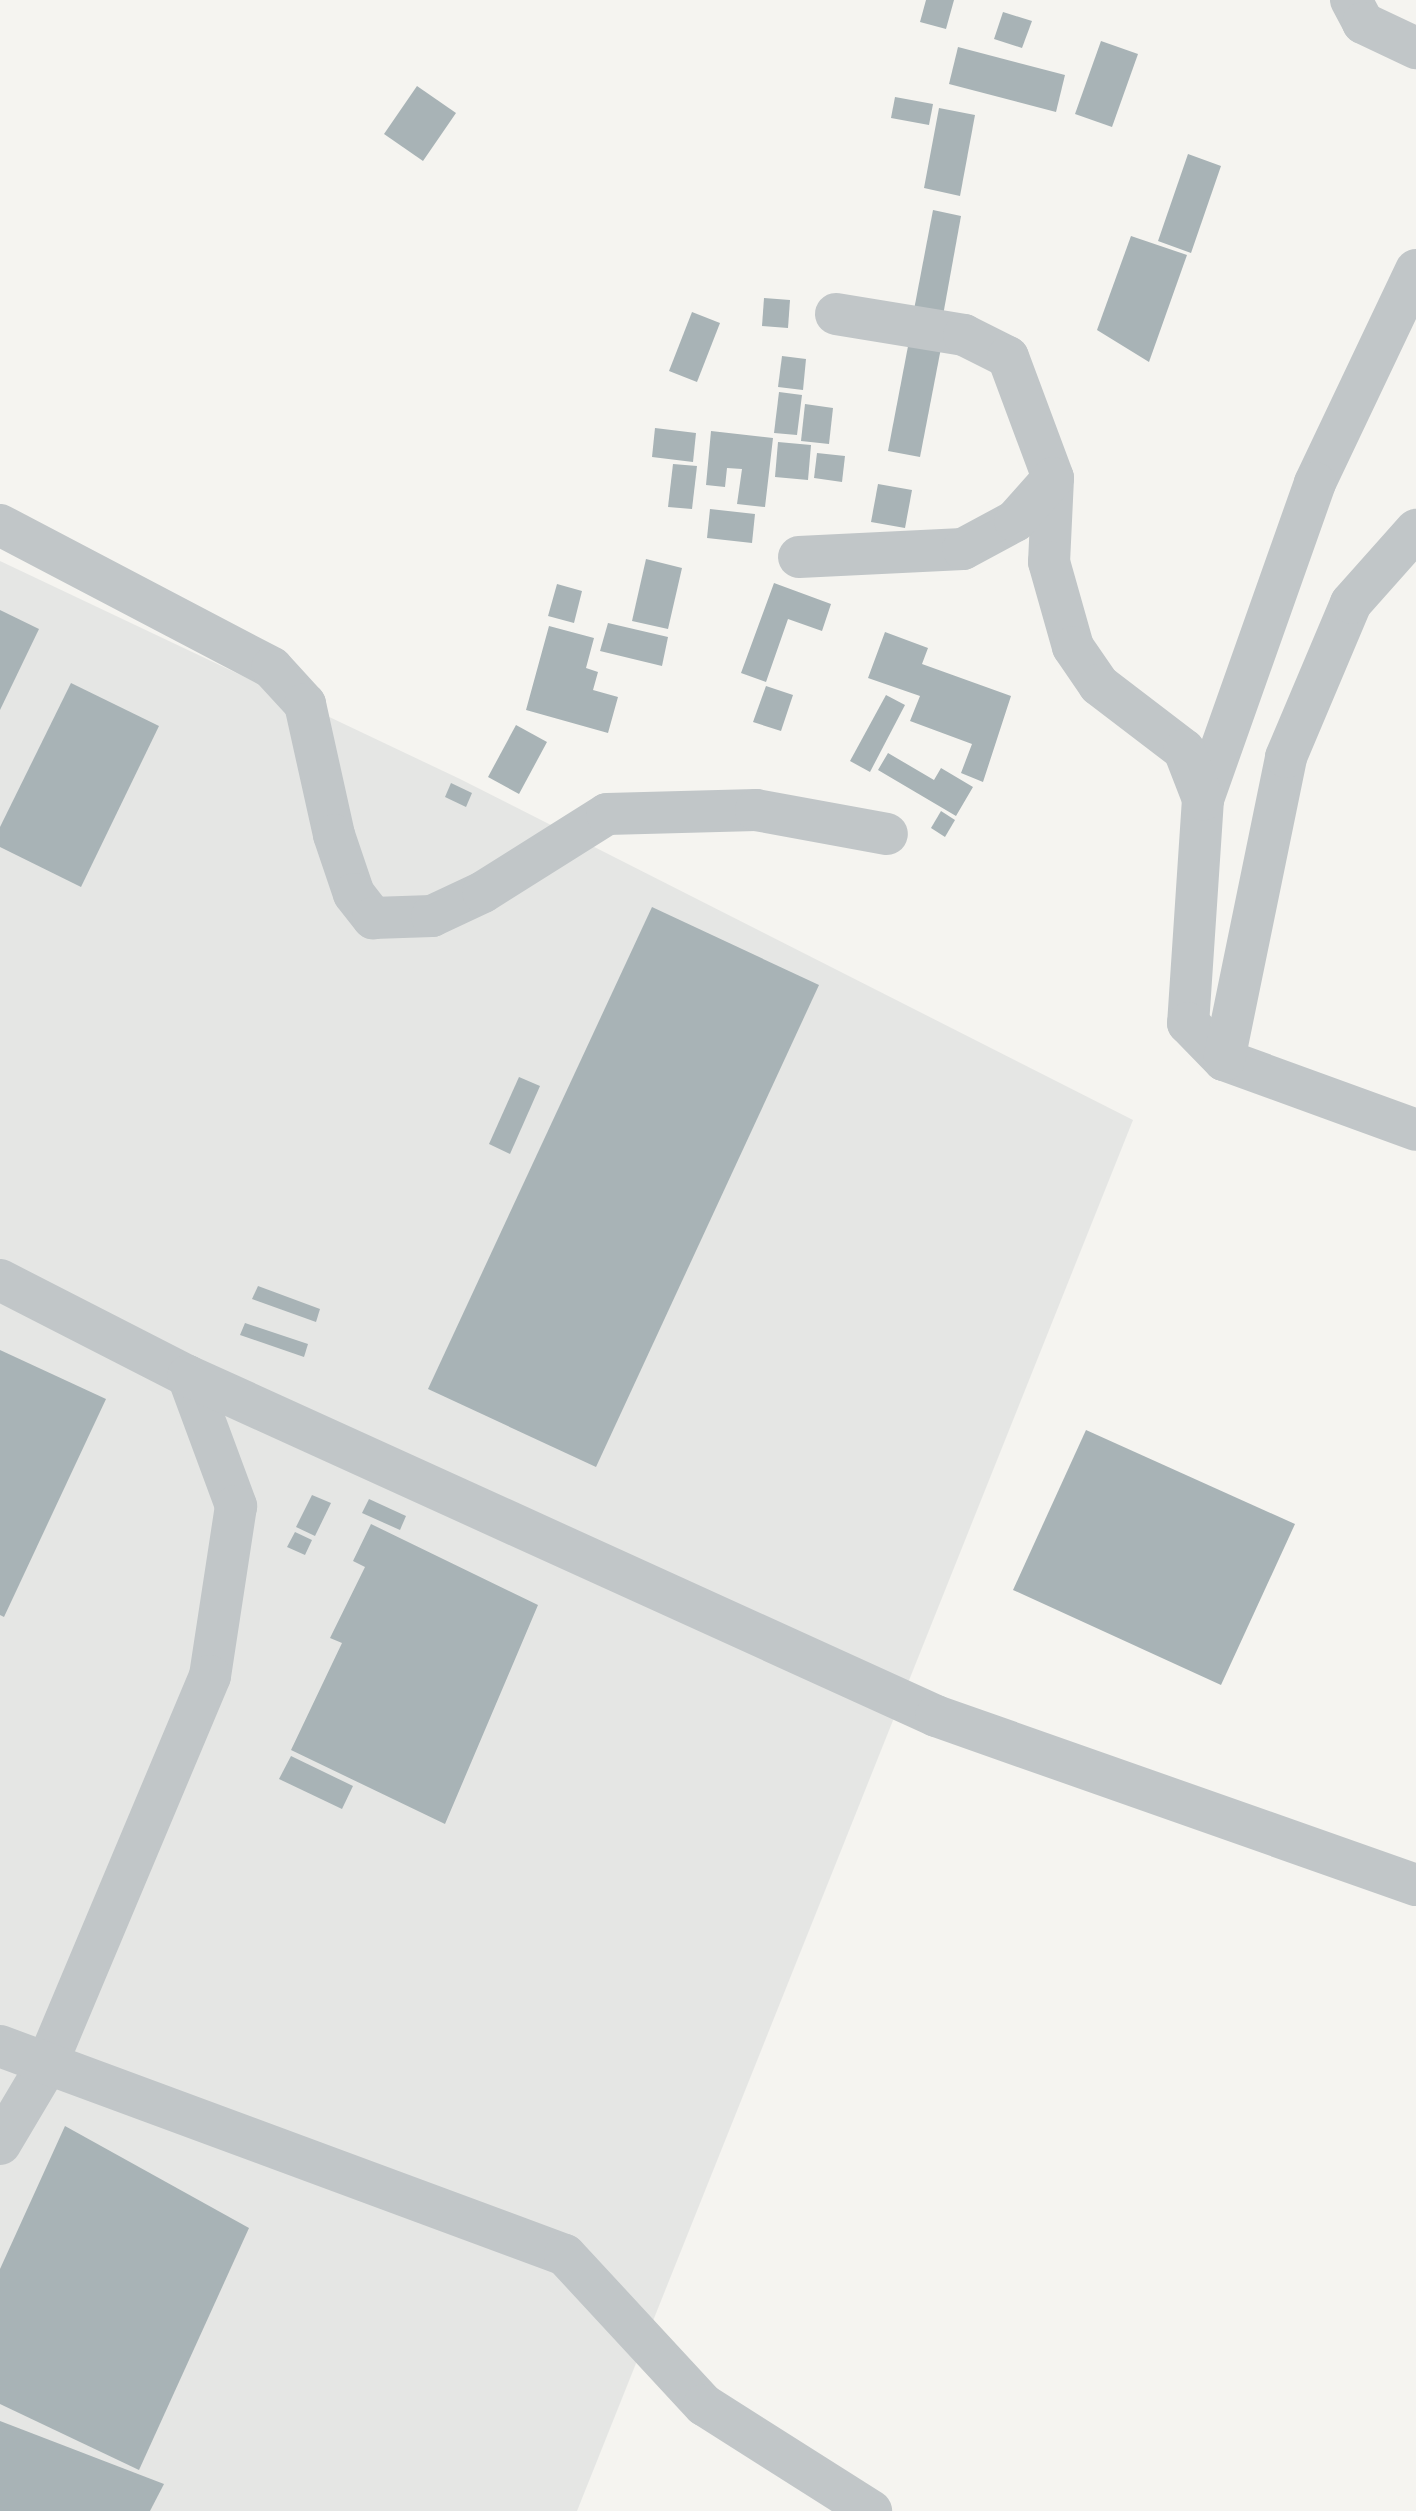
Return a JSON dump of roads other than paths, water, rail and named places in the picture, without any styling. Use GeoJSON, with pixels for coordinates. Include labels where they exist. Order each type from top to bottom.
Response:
{"type":"FeatureCollection","features":[{"type":"Feature","properties":{"kind":"street"},"geometry":{"type":"LineString","coordinates":[[1351,0],[1363,22],[1416,48]]}},
{"type":"Feature","properties":{"kind":"street"},"geometry":{"type":"LineString","coordinates":[[1414,1125],[1224,1060],[1188,1024],[1204,799],[1315,484],[1416,270]]}},
{"type":"Feature","properties":{"kind":"street"},"geometry":{"type":"LineString","coordinates":[[836,314],[964,335],[1008,357],[1053,478],[1049,562],[1073,646],[1099,685],[1184,750],[1204,799]]}},
{"type":"Feature","properties":{"kind":"street"},"geometry":{"type":"LineString","coordinates":[[800,557],[963,549],[1015,521],[1053,478]]}},
{"type":"Feature","properties":{"kind":"street"},"geometry":{"type":"LineString","coordinates":[[0,525],[272,668],[305,704],[334,835],[354,894],[374,918],[432,916],[483,892],[607,814],[756,810],[887,834]]}},
{"type":"Feature","properties":{"kind":"street"},"geometry":{"type":"LineString","coordinates":[[1224,1060],[1286,757],[1351,604],[1416,530]]}},
{"type":"Feature","properties":{"kind":"street"},"geometry":{"type":"LineString","coordinates":[[0,1280],[188,1376],[936,1716],[1416,1886]]}},
{"type":"Feature","properties":{"kind":"street"},"geometry":{"type":"LineString","coordinates":[[0,2144],[44,2070],[210,1676],[236,1506],[188,1376]]}},
{"type":"Feature","properties":{"kind":"street"},"geometry":{"type":"LineString","coordinates":[[0,2046],[44,2070],[565,2255],[704,2405],[871,2511]]}}]}
